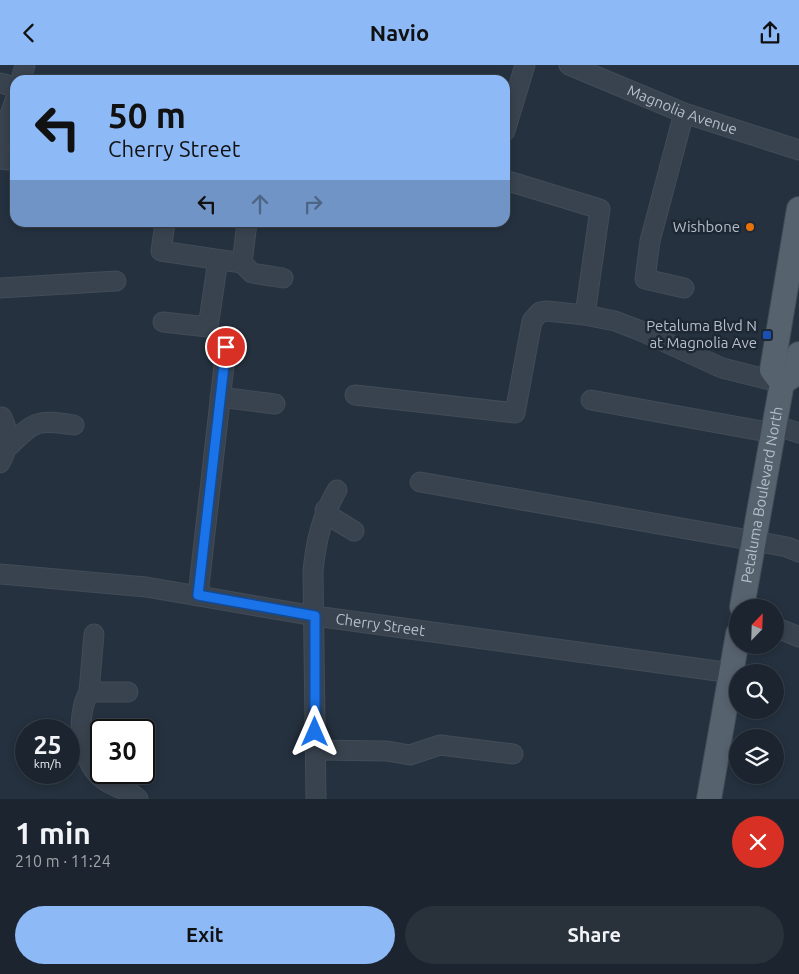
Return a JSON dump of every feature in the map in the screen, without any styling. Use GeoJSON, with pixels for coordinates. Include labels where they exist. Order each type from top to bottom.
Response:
{"type":"FeatureCollection","features":[{"type":"Feature","properties":{"kind":"main road"},"geometry":{"type":"LineString","coordinates":[[782,383],[772,370],[799,209]]}},
{"type":"Feature","properties":{"kind":"main road","name":"Petaluma Boulevard North"},"geometry":{"type":"LineString","coordinates":[[744,599],[782,383],[795,374],[799,354]]}},
{"type":"Feature","properties":{"kind":"main road"},"geometry":{"type":"LineString","coordinates":[[709,799],[729,689]]}},
{"type":"Feature","properties":{"kind":"street"},"geometry":{"type":"LineString","coordinates":[[510,114],[524,65]]}},
{"type":"Feature","properties":{"kind":"street","name":"Magnolia Avenue"},"geometry":{"type":"LineString","coordinates":[[579,67],[684,113],[799,150]]}},
{"type":"Feature","properties":{"kind":"street"},"geometry":{"type":"LineString","coordinates":[[684,113],[650,241],[645,279],[684,288]]}},
{"type":"Feature","properties":{"kind":"street"},"geometry":{"type":"LineString","coordinates":[[0,144],[10,115]]}},
{"type":"Feature","properties":{"kind":"street"},"geometry":{"type":"LineString","coordinates":[[510,182],[600,209],[586,315]]}},
{"type":"Feature","properties":{"kind":"street"},"geometry":{"type":"LineString","coordinates":[[165,227],[161,251],[242,263],[252,273],[283,278]]}},
{"type":"Feature","properties":{"kind":"street"},"geometry":{"type":"LineString","coordinates":[[242,263],[247,227]]}},
{"type":"Feature","properties":{"kind":"street"},"geometry":{"type":"LineString","coordinates":[[163,323],[208,327],[218,260]]}},
{"type":"Feature","properties":{"kind":"street"},"geometry":{"type":"LineString","coordinates":[[0,287],[116,281]]}},
{"type":"Feature","properties":{"kind":"street"},"geometry":{"type":"LineString","coordinates":[[355,395],[515,413],[532,321],[540,312],[546,311],[586,315],[615,321],[722,368],[782,383]]}},
{"type":"Feature","properties":{"kind":"street"},"geometry":{"type":"LineString","coordinates":[[198,595],[226,347]]}},
{"type":"Feature","properties":{"kind":"street"},"geometry":{"type":"LineString","coordinates":[[220,397],[275,404]]}},
{"type":"Feature","properties":{"kind":"street"},"geometry":{"type":"LineString","coordinates":[[591,399],[799,433]]}},
{"type":"Feature","properties":{"kind":"street"},"geometry":{"type":"LineString","coordinates":[[2,417],[9,434],[4,454]]}},
{"type":"Feature","properties":{"kind":"street"},"geometry":{"type":"LineString","coordinates":[[4,454],[31,424],[50,421],[74,425]]}},
{"type":"Feature","properties":{"kind":"street"},"geometry":{"type":"LineString","coordinates":[[420,482],[755,541],[787,547],[799,552]]}},
{"type":"Feature","properties":{"kind":"street"},"geometry":{"type":"LineString","coordinates":[[316,799],[313,571],[316,539],[325,510],[337,490]]}},
{"type":"Feature","properties":{"kind":"street"},"geometry":{"type":"LineString","coordinates":[[325,510],[336,521],[354,531]]}},
{"type":"Feature","properties":{"kind":"street","name":"Cherry Street"},"geometry":{"type":"LineString","coordinates":[[0,574],[146,587],[315,616],[729,673]]}},
{"type":"Feature","properties":{"kind":"street"},"geometry":{"type":"LineString","coordinates":[[784,631],[799,637]]}},
{"type":"Feature","properties":{"kind":"street"},"geometry":{"type":"LineString","coordinates":[[94,634],[89,691],[84,701],[82,719],[83,740],[87,758],[103,779],[130,792],[138,799]]}},
{"type":"Feature","properties":{"kind":"street"},"geometry":{"type":"LineString","coordinates":[[89,691],[128,692]]}},
{"type":"Feature","properties":{"kind":"street"},"geometry":{"type":"LineString","coordinates":[[316,750],[387,751],[410,755],[440,745],[513,754]]}},
{"type":"Feature","properties":{"kind":"place","name":"Wishbone"},"geometry":{"type":"Point","coordinates":[750,227]}},
{"type":"Feature","properties":{"kind":"place","name":"Petaluma Blvd N at Magnolia Ave"},"geometry":{"type":"Point","coordinates":[767,335]}},
{"type":"Feature","properties":{"kind":"route"},"geometry":{"type":"LineString","coordinates":[[226,347],[198,595],[315,616],[315,732]]}}]}
